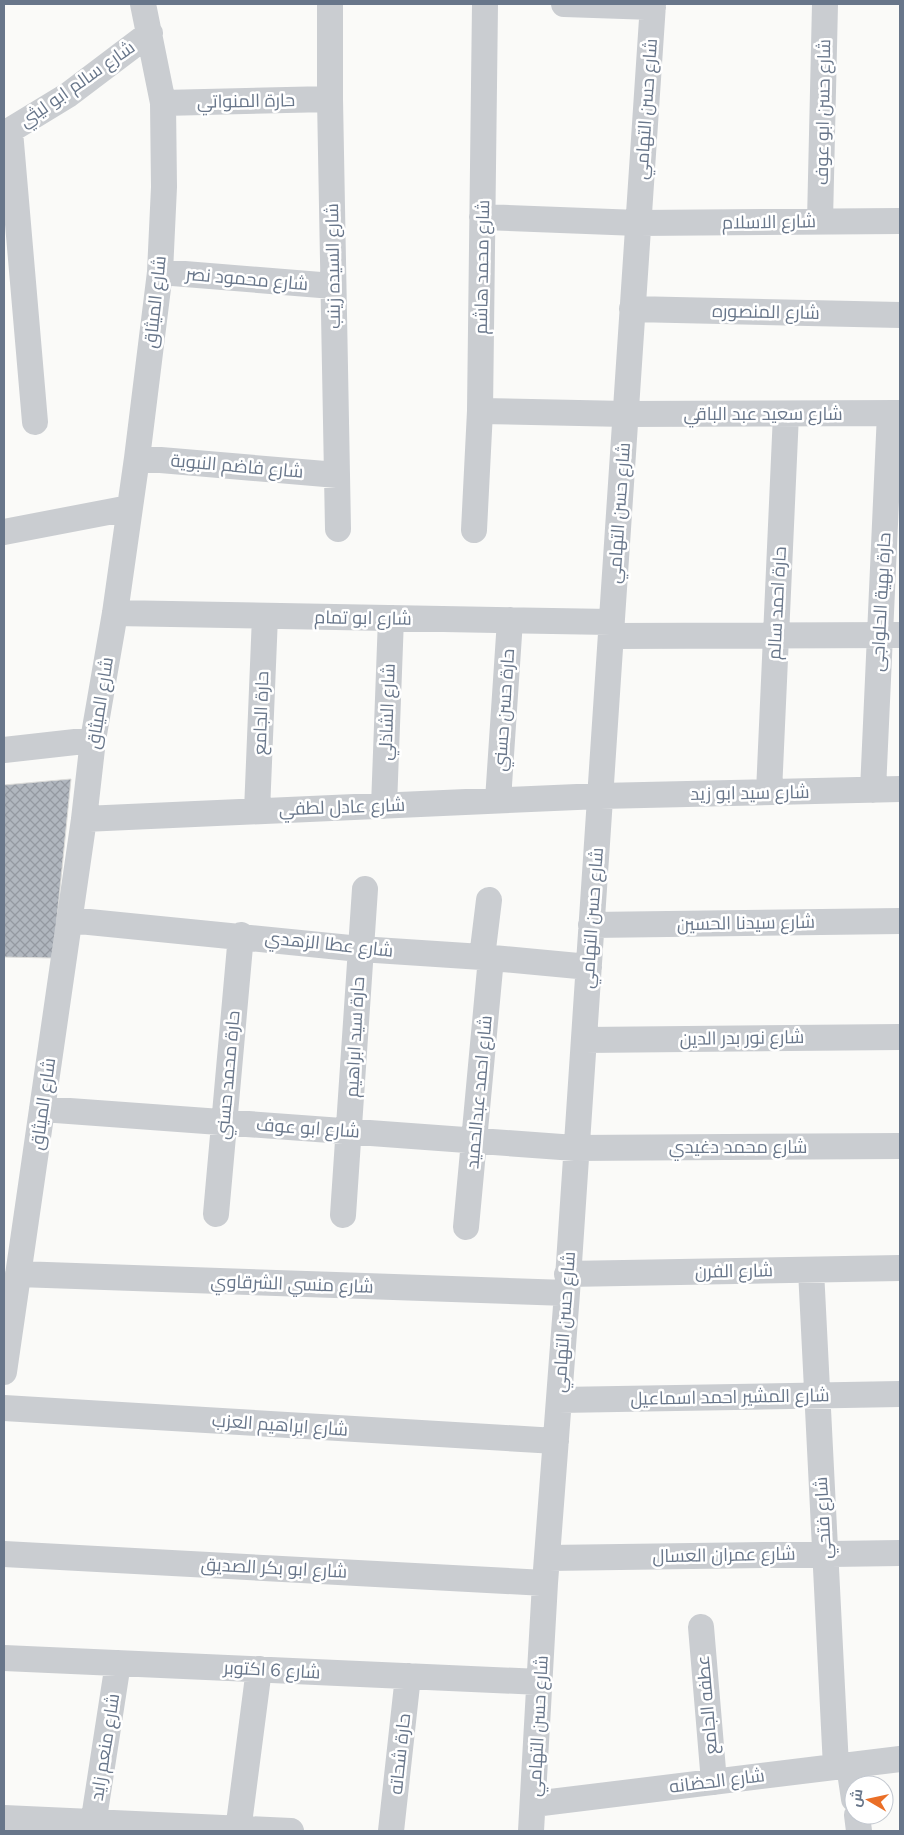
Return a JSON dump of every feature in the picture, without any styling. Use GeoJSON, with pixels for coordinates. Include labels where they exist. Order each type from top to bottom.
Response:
{"type":"FeatureCollection","features":[{"type":"Feature","properties":{"kind":"street","name":"شارع الميثاق"},"geometry":{"type":"LineString","coordinates":[[4,1372],[84,819],[93,740],[115,613],[130,508],[160,272],[164,187],[163,103],[143,4]]}},
{"type":"Feature","properties":{"kind":"street","name":"شارع السيده زينب"},"geometry":{"type":"LineString","coordinates":[[330,4],[338,529]]}},
{"type":"Feature","properties":{"kind":"street","name":"شارع محمد هاشم"},"geometry":{"type":"LineString","coordinates":[[474,530],[480,411],[485,4]]}},
{"type":"Feature","properties":{"kind":"street"},"geometry":{"type":"LineString","coordinates":[[564,4],[653,5]]}},
{"type":"Feature","properties":{"kind":"street","name":"شارع حسن ابو عوف"},"geometry":{"type":"LineString","coordinates":[[820,221],[825,4]]}},
{"type":"Feature","properties":{"kind":"street","name":"شارع حسن التهامي"},"geometry":{"type":"LineString","coordinates":[[531,1831],[546,1571],[584,1040],[653,5]]}},
{"type":"Feature","properties":{"kind":"street","name":"شارع سالم ابو ليثي"},"geometry":{"type":"LineString","coordinates":[[7,133],[68,96],[150,33]]}},
{"type":"Feature","properties":{"kind":"street","name":"حارة المنواتي"},"geometry":{"type":"LineString","coordinates":[[163,103],[330,99]]}},
{"type":"Feature","properties":{"kind":"street"},"geometry":{"type":"LineString","coordinates":[[7,133],[35,422]]}},
{"type":"Feature","properties":{"kind":"street","name":"شارع الاسلام"},"geometry":{"type":"LineString","coordinates":[[482,217],[638,223],[900,221]]}},
{"type":"Feature","properties":{"kind":"street","name":"شارع محمود نصر"},"geometry":{"type":"LineString","coordinates":[[160,272],[334,286]]}},
{"type":"Feature","properties":{"kind":"street","name":"شارع المنصوره"},"geometry":{"type":"LineString","coordinates":[[632,309],[900,315]]}},
{"type":"Feature","properties":{"kind":"street","name":"شارع سعيد عبد الباقي"},"geometry":{"type":"LineString","coordinates":[[480,411],[626,414],[895,413]]}},
{"type":"Feature","properties":{"kind":"street","name":"حارة بهية الحلواجى"},"geometry":{"type":"LineString","coordinates":[[873,790],[890,635],[895,413]]}},
{"type":"Feature","properties":{"kind":"street","name":"حارة احمد سالم"},"geometry":{"type":"LineString","coordinates":[[769,792],[786,414]]}},
{"type":"Feature","properties":{"kind":"street","name":"شارع فاضم النبوية"},"geometry":{"type":"LineString","coordinates":[[137,458],[337,475]]}},
{"type":"Feature","properties":{"kind":"street"},"geometry":{"type":"LineString","coordinates":[[4,532],[130,508]]}},
{"type":"Feature","properties":{"kind":"street","name":"شارع ابو تمام"},"geometry":{"type":"LineString","coordinates":[[115,613],[510,620],[611,629],[776,635],[890,635]]}},
{"type":"Feature","properties":{"kind":"street","name":"حارة الجامع"},"geometry":{"type":"LineString","coordinates":[[257,811],[265,616]]}},
{"type":"Feature","properties":{"kind":"street","name":"شارع الشاذلي"},"geometry":{"type":"LineString","coordinates":[[384,806],[391,618]]}},
{"type":"Feature","properties":{"kind":"street","name":"حارة حسن حسني"},"geometry":{"type":"LineString","coordinates":[[498,800],[510,620]]}},
{"type":"Feature","properties":{"kind":"street"},"geometry":{"type":"LineString","coordinates":[[4,750],[93,740]]}},
{"type":"Feature","properties":{"kind":"street","name":"شارع سيد ابو زيد"},"geometry":{"type":"LineString","coordinates":[[600,796],[900,789]]}},
{"type":"Feature","properties":{"kind":"street","name":"شارع عادل لطفي"},"geometry":{"type":"LineString","coordinates":[[84,819],[600,796]]}},
{"type":"Feature","properties":{"kind":"street","name":"حارة سيد ابراهيم"},"geometry":{"type":"LineString","coordinates":[[343,1215],[365,889]]}},
{"type":"Feature","properties":{"kind":"street","name":"شارع احمد عبدالحميد"},"geometry":{"type":"LineString","coordinates":[[466,1227],[487,957],[489,900]]}},
{"type":"Feature","properties":{"kind":"street","name":"شارع عطا الزهدي"},"geometry":{"type":"LineString","coordinates":[[69,920],[240,935],[360,949],[487,957],[588,967]]}},
{"type":"Feature","properties":{"kind":"street","name":"شارع سيدنا الحسين"},"geometry":{"type":"LineString","coordinates":[[591,925],[900,921]]}},
{"type":"Feature","properties":{"kind":"street","name":"حارة محمد حسني"},"geometry":{"type":"LineString","coordinates":[[216,1214],[240,935]]}},
{"type":"Feature","properties":{"kind":"street","name":"شارع نور بدر الدين"},"geometry":{"type":"LineString","coordinates":[[584,1040],[900,1037]]}},
{"type":"Feature","properties":{"kind":"street","name":"شارع ابو عوف"},"geometry":{"type":"LineString","coordinates":[[42,1109],[575,1148]]}},
{"type":"Feature","properties":{"kind":"street","name":"شارع محمد دغيدي"},"geometry":{"type":"LineString","coordinates":[[575,1148],[900,1146]]}},
{"type":"Feature","properties":{"kind":"street","name":"شارع الفرن"},"geometry":{"type":"LineString","coordinates":[[567,1284],[811,1270],[900,1268]]}},
{"type":"Feature","properties":{"kind":"street","name":"شارع فتحي"},"geometry":{"type":"LineString","coordinates":[[811,1270],[824,1554],[842,1766],[845,1775]]}},
{"type":"Feature","properties":{"kind":"street","name":"شارع منسي الشرقاوي"},"geometry":{"type":"LineString","coordinates":[[18,1274],[567,1284]]}},
{"type":"Feature","properties":{"kind":"street","name":"شارع المشير احمد اسماعيل"},"geometry":{"type":"LineString","coordinates":[[559,1400],[900,1394]]}},
{"type":"Feature","properties":{"kind":"street","name":"شارع ابراهيم العزب"},"geometry":{"type":"LineString","coordinates":[[4,1408],[556,1442]]}},
{"type":"Feature","properties":{"kind":"street","name":"شارع عمران العسال"},"geometry":{"type":"LineString","coordinates":[[546,1571],[824,1554],[900,1553]]}},
{"type":"Feature","properties":{"kind":"street","name":"شارع ابو بكر الصديق"},"geometry":{"type":"LineString","coordinates":[[4,1554],[546,1571]]}},
{"type":"Feature","properties":{"kind":"street","name":"عطفه الجامع"},"geometry":{"type":"LineString","coordinates":[[701,1627],[714,1782]]}},
{"type":"Feature","properties":{"kind":"street","name":"شارع 6 اكتوبر"},"geometry":{"type":"LineString","coordinates":[[4,1658],[540,1682]]}},
{"type":"Feature","properties":{"kind":"street","name":"شارع منعم زايد"},"geometry":{"type":"LineString","coordinates":[[93,1826],[118,1663]]}},
{"type":"Feature","properties":{"kind":"street"},"geometry":{"type":"LineString","coordinates":[[238,1830],[259,1669]]}},
{"type":"Feature","properties":{"kind":"street","name":"حارة شحاته"},"geometry":{"type":"LineString","coordinates":[[391,1831],[408,1676]]}},
{"type":"Feature","properties":{"kind":"street","name":"شارع الحضانه"},"geometry":{"type":"LineString","coordinates":[[534,1804],[900,1759]]}},
{"type":"Feature","properties":{"kind":"street"},"geometry":{"type":"LineString","coordinates":[[4,1818],[93,1826],[291,1831]]}},
{"type":"Feature","properties":{"kind":"building"},"geometry":{"type":"Polygon","coordinates":[[[71,779],[53,958],[4,957],[4,785],[71,779]]]}}]}
